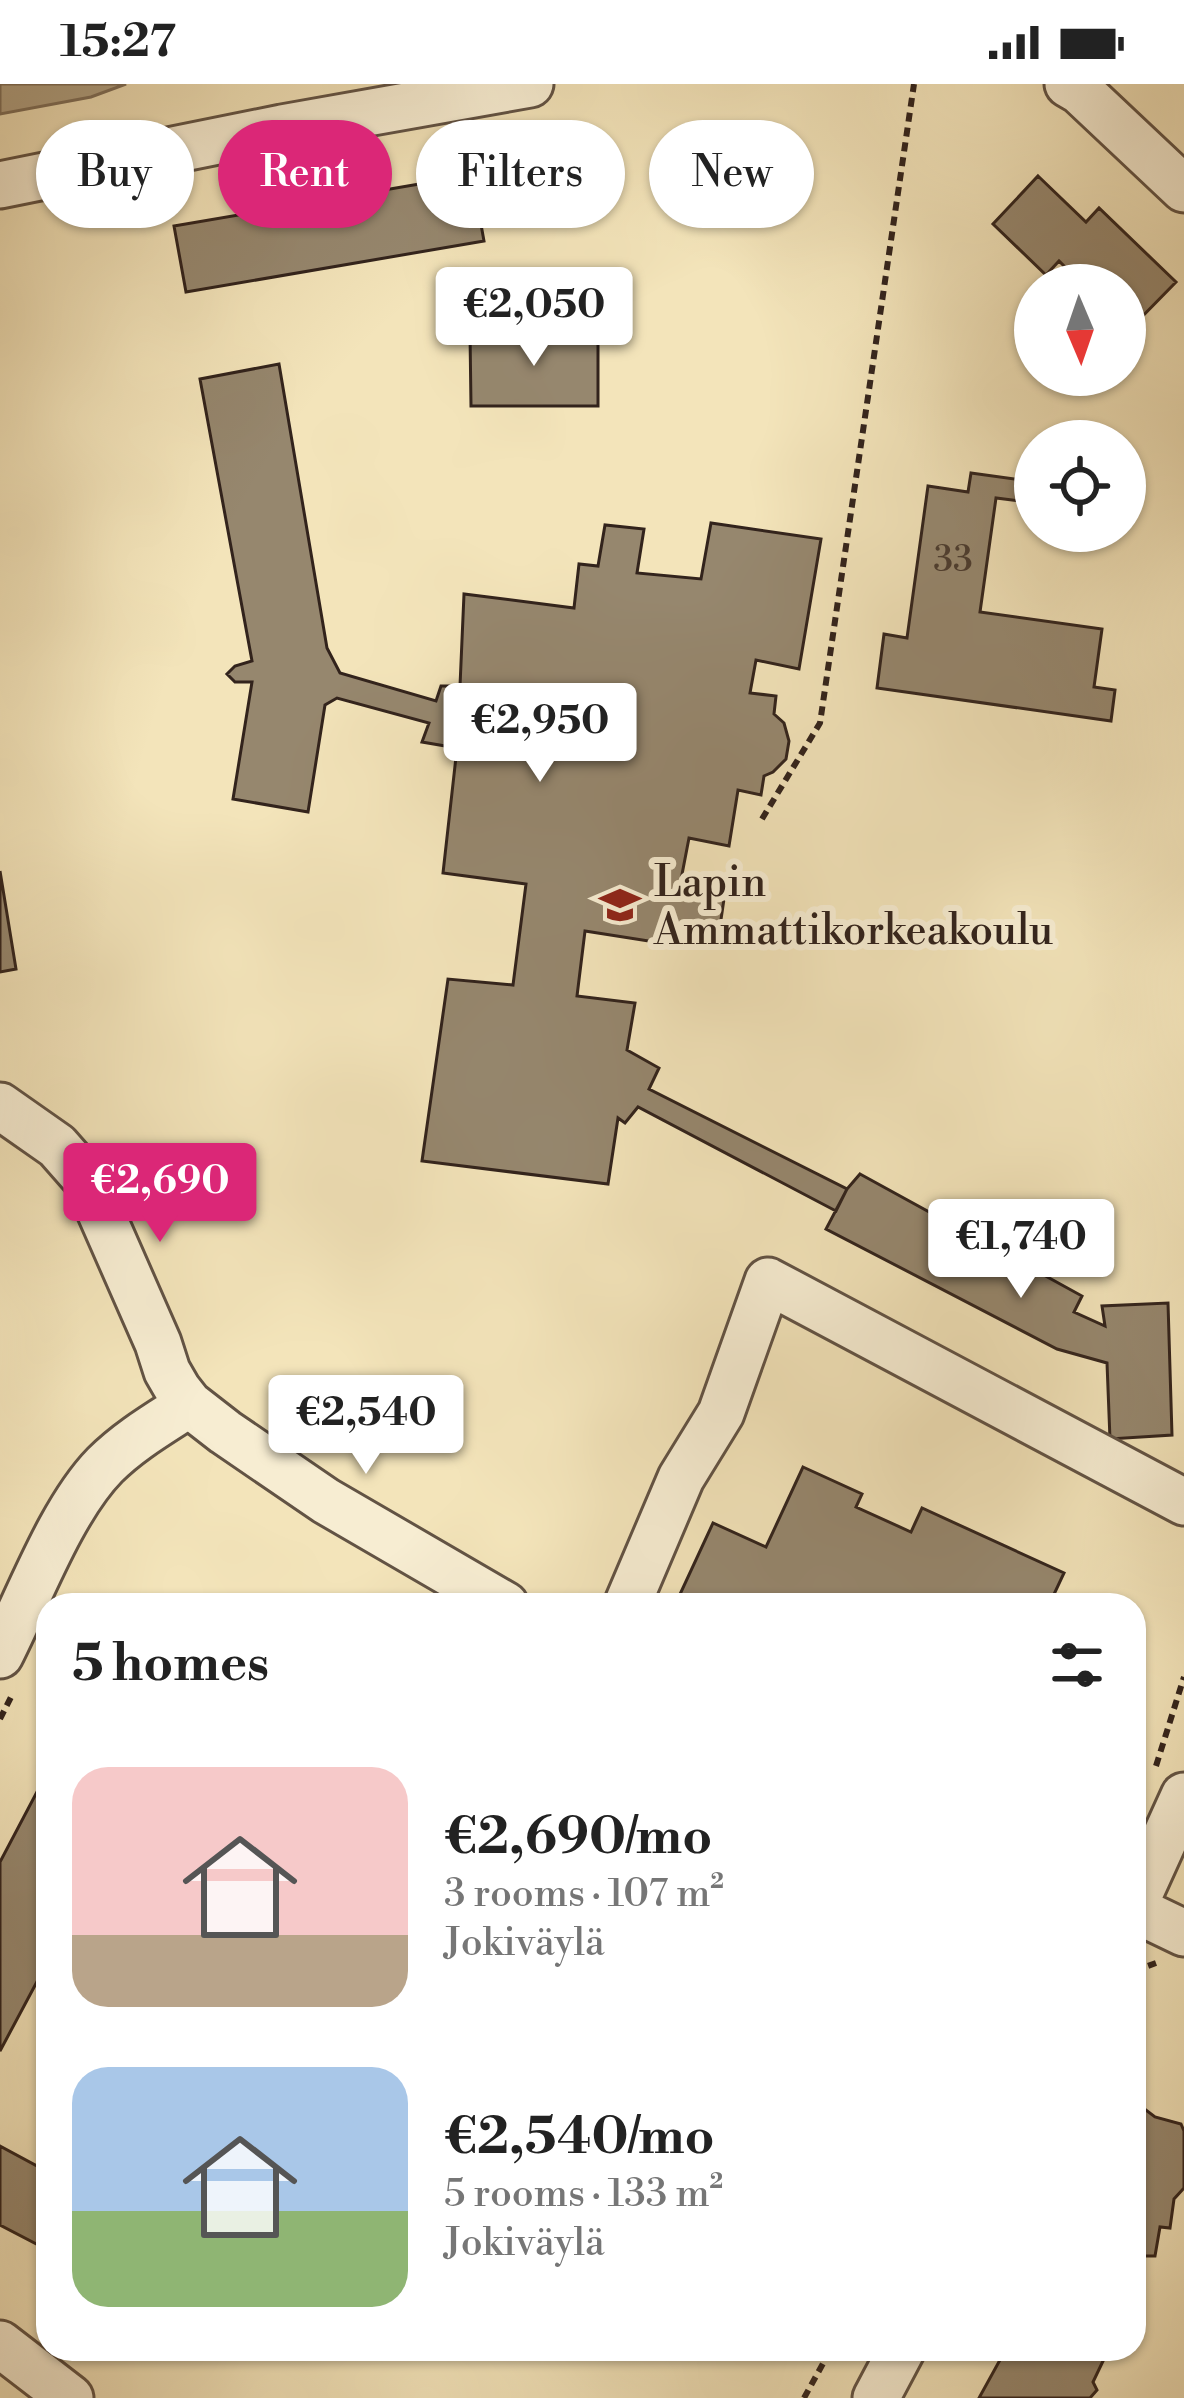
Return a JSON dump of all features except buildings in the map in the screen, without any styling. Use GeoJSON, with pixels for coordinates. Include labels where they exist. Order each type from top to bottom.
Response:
{"type":"FeatureCollection","features":[{"type":"Feature","properties":{"kind":"street"},"geometry":{"type":"LineString","coordinates":[[0,185],[530,84]]}},
{"type":"Feature","properties":{"kind":"street"},"geometry":{"type":"LineString","coordinates":[[1068,84],[1184,188]]}},
{"type":"Feature","properties":{"kind":"street"},"geometry":{"type":"LineString","coordinates":[[0,1106],[57,1145],[86,1179],[167,1371],[189,1404],[326,1501],[484,1593]]}},
{"type":"Feature","properties":{"kind":"street"},"geometry":{"type":"LineString","coordinates":[[633,1593],[681,1478],[721,1413],[768,1281],[1184,1502]]}},
{"type":"Feature","properties":{"kind":"street"},"geometry":{"type":"LineString","coordinates":[[0,1655],[75,1503],[93,1478],[130,1443],[189,1404]]}},
{"type":"Feature","properties":{"kind":"street"},"geometry":{"type":"LineString","coordinates":[[1146,1865],[1168,1785]]}},
{"type":"Feature","properties":{"kind":"street"},"geometry":{"type":"LineString","coordinates":[[1146,1914],[1184,1933]]}},
{"type":"Feature","properties":{"kind":"street"},"geometry":{"type":"LineString","coordinates":[[0,2344],[70,2398]]}},
{"type":"Feature","properties":{"kind":"street"},"geometry":{"type":"LineString","coordinates":[[876,2398],[896,2361]]}},
{"type":"Feature","properties":{"kind":"path"},"geometry":{"type":"LineString","coordinates":[[762,818],[820,724],[914,84]]}},
{"type":"Feature","properties":{"kind":"path"},"geometry":{"type":"LineString","coordinates":[[1168,1785],[1162,1755],[1184,1678]]}},
{"type":"Feature","properties":{"kind":"path"},"geometry":{"type":"LineString","coordinates":[[804,2398],[824,2361]]}},
{"type":"Feature","properties":{"kind":"shaded area"},"geometry":{"type":"Polygon","coordinates":[[[0,84],[126,84],[91,97],[0,114],[0,84]]]}},
{"type":"Feature","properties":{"kind":"place","name":"Lapin Ammattikorkeakoulu"},"geometry":{"type":"Point","coordinates":[620,905]}}]}
